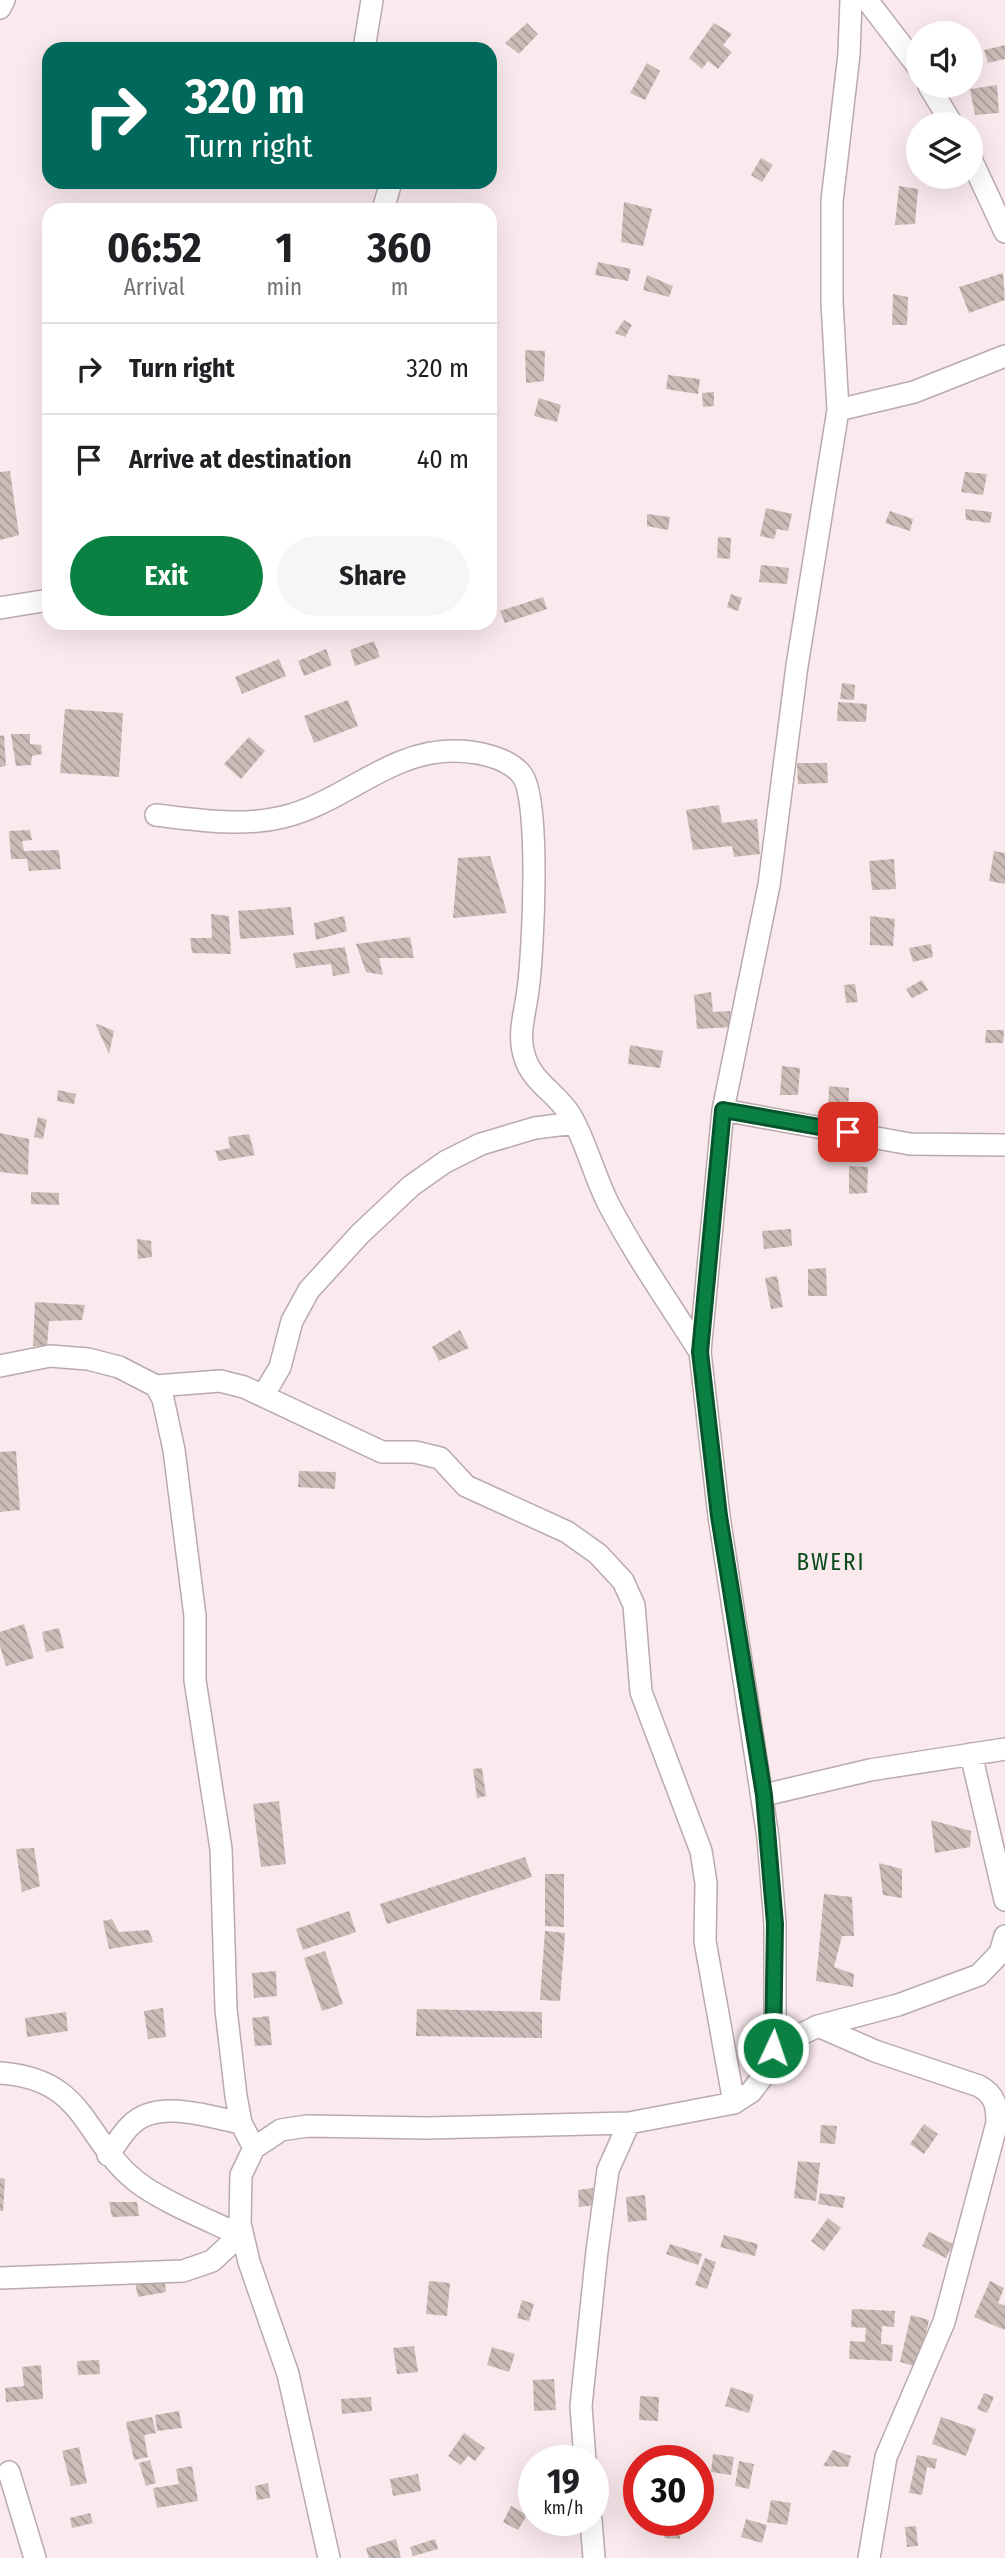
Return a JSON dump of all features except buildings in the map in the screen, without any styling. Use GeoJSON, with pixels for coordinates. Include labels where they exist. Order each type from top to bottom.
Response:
{"type":"FeatureCollection","features":[{"type":"Feature","properties":{"kind":"street"},"geometry":{"type":"LineString","coordinates":[[0,8],[4,0]]}},
{"type":"Feature","properties":{"kind":"street"},"geometry":{"type":"LineString","coordinates":[[365,42],[372,0]]}},
{"type":"Feature","properties":{"kind":"street"},"geometry":{"type":"LineString","coordinates":[[249,2262],[240,2223],[241,2175],[254,2148],[281,2130],[307,2126],[427,2128],[629,2123],[734,2103],[751,2092],[770,2067],[773,2048],[775,1924],[764,1795],[719,1516],[700,1352],[723,1110],[769,885],[797,666],[838,410],[832,302],[832,201],[849,54],[851,0]]}},
{"type":"Feature","properties":{"kind":"street"},"geometry":{"type":"LineString","coordinates":[[867,0],[906,51]]}},
{"type":"Feature","properties":{"kind":"street"},"geometry":{"type":"LineString","coordinates":[[983,185],[1005,232]]}},
{"type":"Feature","properties":{"kind":"street"},"geometry":{"type":"LineString","coordinates":[[838,410],[914,392],[1005,356]]}},
{"type":"Feature","properties":{"kind":"street"},"geometry":{"type":"LineString","coordinates":[[0,608],[42,601]]}},
{"type":"Feature","properties":{"kind":"street"},"geometry":{"type":"LineString","coordinates":[[156,816],[229,822],[283,818],[320,803],[365,777],[429,752],[456,751],[507,762],[522,776],[530,793],[532,818],[531,941],[521,1040],[531,1072],[569,1113],[607,1201],[631,1246],[700,1352]]}},
{"type":"Feature","properties":{"kind":"street"},"geometry":{"type":"LineString","coordinates":[[723,1110],[910,1144],[1005,1145]]}},
{"type":"Feature","properties":{"kind":"street"},"geometry":{"type":"LineString","coordinates":[[263,1396],[280,1367],[292,1321],[309,1290],[411,1186],[445,1162],[481,1144],[515,1133],[574,1123]]}},
{"type":"Feature","properties":{"kind":"street"},"geometry":{"type":"LineString","coordinates":[[0,1366],[50,1356],[89,1359],[118,1367],[156,1385],[220,1381],[263,1396],[382,1452],[415,1452],[440,1458],[466,1486],[567,1532],[598,1555],[623,1581],[634,1605],[641,1692],[701,1851],[706,1883],[705,1941],[734,2103]]}},
{"type":"Feature","properties":{"kind":"street"},"geometry":{"type":"LineString","coordinates":[[156,1385],[171,1423],[195,1616],[195,1680],[221,1849],[226,2009],[241,2123],[254,2148]]}},
{"type":"Feature","properties":{"kind":"street"},"geometry":{"type":"LineString","coordinates":[[764,1795],[870,1770],[1005,1749]]}},
{"type":"Feature","properties":{"kind":"street"},"geometry":{"type":"LineString","coordinates":[[971,1754],[1005,1900]]}},
{"type":"Feature","properties":{"kind":"street"},"geometry":{"type":"LineString","coordinates":[[773,2048],[818,2026],[898,2004],[979,1975],[1000,1953],[1005,1936]]}},
{"type":"Feature","properties":{"kind":"street"},"geometry":{"type":"LineString","coordinates":[[818,2026],[875,2051],[979,2086],[992,2093],[997,2108],[997,2123],[944,2322],[886,2457],[869,2558]]}},
{"type":"Feature","properties":{"kind":"street"},"geometry":{"type":"LineString","coordinates":[[0,2073],[47,2082],[72,2100],[108,2155],[144,2187],[240,2235],[288,2374],[329,2558]]}},
{"type":"Feature","properties":{"kind":"street"},"geometry":{"type":"LineString","coordinates":[[108,2155],[132,2123],[155,2113],[183,2112],[241,2123]]}},
{"type":"Feature","properties":{"kind":"street"},"geometry":{"type":"LineString","coordinates":[[584,2445],[580,2406],[608,2170],[629,2123]]}},
{"type":"Feature","properties":{"kind":"street"},"geometry":{"type":"LineString","coordinates":[[0,2278],[183,2271],[212,2261],[240,2235]]}},
{"type":"Feature","properties":{"kind":"street"},"geometry":{"type":"LineString","coordinates":[[9,2472],[35,2558]]}},
{"type":"Feature","properties":{"kind":"street"},"geometry":{"type":"LineString","coordinates":[[592,2536],[594,2558]]}},
{"type":"Feature","properties":{"kind":"district","name":"BWERI"},"geometry":{"type":"Point","coordinates":[831,1562]}},
{"type":"Feature","properties":{"kind":"route"},"geometry":{"type":"LineString","coordinates":[[773,2048],[775,1924],[764,1795],[719,1516],[700,1352],[723,1110],[848,1132]]}}]}
